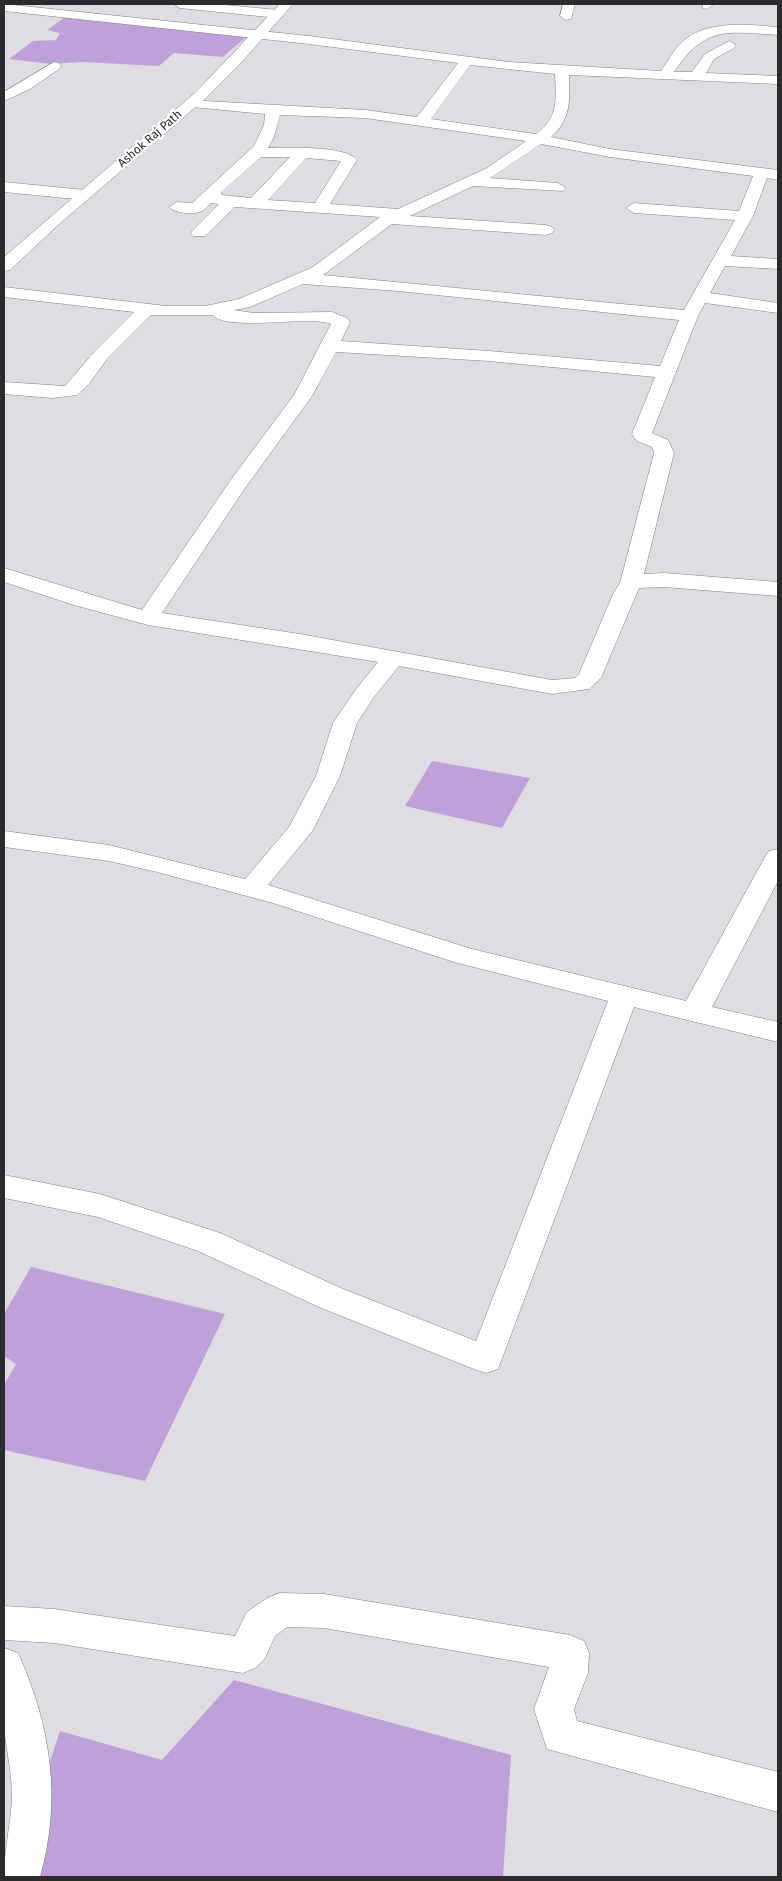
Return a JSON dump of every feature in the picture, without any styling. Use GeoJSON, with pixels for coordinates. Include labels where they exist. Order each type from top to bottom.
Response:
{"type":"FeatureCollection","features":[{"type":"Feature","properties":{"kind":"street"},"geometry":{"type":"LineString","coordinates":[[180,4],[282,9]]}},
{"type":"Feature","properties":{"kind":"street"},"geometry":{"type":"LineString","coordinates":[[4,7],[259,35],[466,61],[562,70],[778,80]]}},
{"type":"Feature","properties":{"kind":"street","name":"Ashok Raj Path"},"geometry":{"type":"LineString","coordinates":[[4,266],[47,225],[192,103],[282,9]]}},
{"type":"Feature","properties":{"kind":"street"},"geometry":{"type":"LineString","coordinates":[[666,75],[683,49],[694,40],[715,31],[778,32]]}},
{"type":"Feature","properties":{"kind":"street"},"geometry":{"type":"LineString","coordinates":[[698,75],[701,64],[708,56],[729,45]]}},
{"type":"Feature","properties":{"kind":"street"},"geometry":{"type":"LineString","coordinates":[[420,122],[443,95],[466,61]]}},
{"type":"Feature","properties":{"kind":"street"},"geometry":{"type":"LineString","coordinates":[[4,97],[25,86],[54,66]]}},
{"type":"Feature","properties":{"kind":"street"},"geometry":{"type":"LineString","coordinates":[[205,311],[244,302],[319,271],[367,233],[394,216],[473,181],[508,160],[552,129],[559,120],[563,96],[562,70]]}},
{"type":"Feature","properties":{"kind":"street"},"geometry":{"type":"LineString","coordinates":[[4,575],[82,600],[148,618],[300,641],[552,687],[581,684],[589,678],[594,670],[624,594],[631,584],[664,453],[661,444],[644,437],[642,434],[666,372],[682,341],[689,316],[702,297],[745,216],[770,174],[610,153],[538,139],[420,122],[345,113],[273,110],[192,103]]}},
{"type":"Feature","properties":{"kind":"street"},"geometry":{"type":"LineString","coordinates":[[177,207],[196,208],[258,152],[270,133],[273,110]]}},
{"type":"Feature","properties":{"kind":"street"},"geometry":{"type":"LineString","coordinates":[[258,152],[339,155],[349,160],[320,208]]}},
{"type":"Feature","properties":{"kind":"street"},"geometry":{"type":"LineString","coordinates":[[255,204],[302,153]]}},
{"type":"Feature","properties":{"kind":"street"},"geometry":{"type":"LineString","coordinates":[[473,181],[558,188]]}},
{"type":"Feature","properties":{"kind":"street"},"geometry":{"type":"LineString","coordinates":[[4,187],[84,195]]}},
{"type":"Feature","properties":{"kind":"street"},"geometry":{"type":"LineString","coordinates":[[212,194],[215,199],[231,202],[320,208],[546,230]]}},
{"type":"Feature","properties":{"kind":"street"},"geometry":{"type":"LineString","coordinates":[[199,233],[231,202]]}},
{"type":"Feature","properties":{"kind":"street"},"geometry":{"type":"LineString","coordinates":[[634,208],[745,216]]}},
{"type":"Feature","properties":{"kind":"street"},"geometry":{"type":"LineString","coordinates":[[340,256],[371,283]]}},
{"type":"Feature","properties":{"kind":"street"},"geometry":{"type":"LineString","coordinates":[[722,260],[778,264]]}},
{"type":"Feature","properties":{"kind":"street"},"geometry":{"type":"LineString","coordinates":[[301,279],[371,283],[607,309],[689,316]]}},
{"type":"Feature","properties":{"kind":"street"},"geometry":{"type":"LineString","coordinates":[[4,292],[147,309],[205,311],[254,318],[332,317],[341,322],[302,396],[237,486],[148,618]]}},
{"type":"Feature","properties":{"kind":"street"},"geometry":{"type":"LineString","coordinates":[[702,297],[778,308]]}},
{"type":"Feature","properties":{"kind":"street"},"geometry":{"type":"LineString","coordinates":[[4,388],[52,392],[70,391],[82,380],[101,355],[147,309]]}},
{"type":"Feature","properties":{"kind":"street"},"geometry":{"type":"LineString","coordinates":[[330,346],[489,356],[666,372]]}},
{"type":"Feature","properties":{"kind":"street"},"geometry":{"type":"LineString","coordinates":[[631,584],[648,580],[664,580],[778,589]]}},
{"type":"Feature","properties":{"kind":"street"},"geometry":{"type":"LineString","coordinates":[[251,889],[300,830],[328,776],[336,746],[348,716],[393,659]]}},
{"type":"Feature","properties":{"kind":"street"},"geometry":{"type":"LineString","coordinates":[[4,839],[109,853],[251,889],[464,956],[778,1032]]}},
{"type":"Feature","properties":{"kind":"street"},"geometry":{"type":"LineString","coordinates":[[694,1013],[778,857]]}},
{"type":"Feature","properties":{"kind":"street"},"geometry":{"type":"LineString","coordinates":[[4,1187],[100,1206],[209,1242],[330,1298],[486,1359],[624,996]]}},
{"type":"Feature","properties":{"kind":"street"},"geometry":{"type":"LineString","coordinates":[[4,1623],[54,1626],[243,1655],[251,1646],[262,1624],[280,1610],[324,1611],[570,1653],[568,1673],[554,1709],[561,1736],[778,1792]]}},
{"type":"Feature","properties":{"kind":"street"},"geometry":{"type":"LineString","coordinates":[[4,1666],[26,1726],[32,1767],[33,1816],[20,1877]]}},
{"type":"Feature","properties":{"kind":"shaded area"},"geometry":{"type":"Polygon","coordinates":[[[68,15],[246,37],[223,57],[174,53],[159,66],[82,62],[51,64],[9,59],[33,41],[56,40],[60,33],[47,30],[68,15]]]}},
{"type":"Feature","properties":{"kind":"shaded area"},"geometry":{"type":"Polygon","coordinates":[[[432,761],[530,778],[502,828],[405,806],[432,761]]]}},
{"type":"Feature","properties":{"kind":"shaded area"},"geometry":{"type":"Polygon","coordinates":[[[31,1267],[225,1314],[145,1481],[4,1450],[4,1385],[16,1364],[4,1356],[4,1314],[31,1267]]]}},
{"type":"Feature","properties":{"kind":"shaded area"},"geometry":{"type":"Polygon","coordinates":[[[234,1680],[511,1755],[503,1877],[12,1877],[60,1731],[162,1760],[234,1680]]]}}]}
